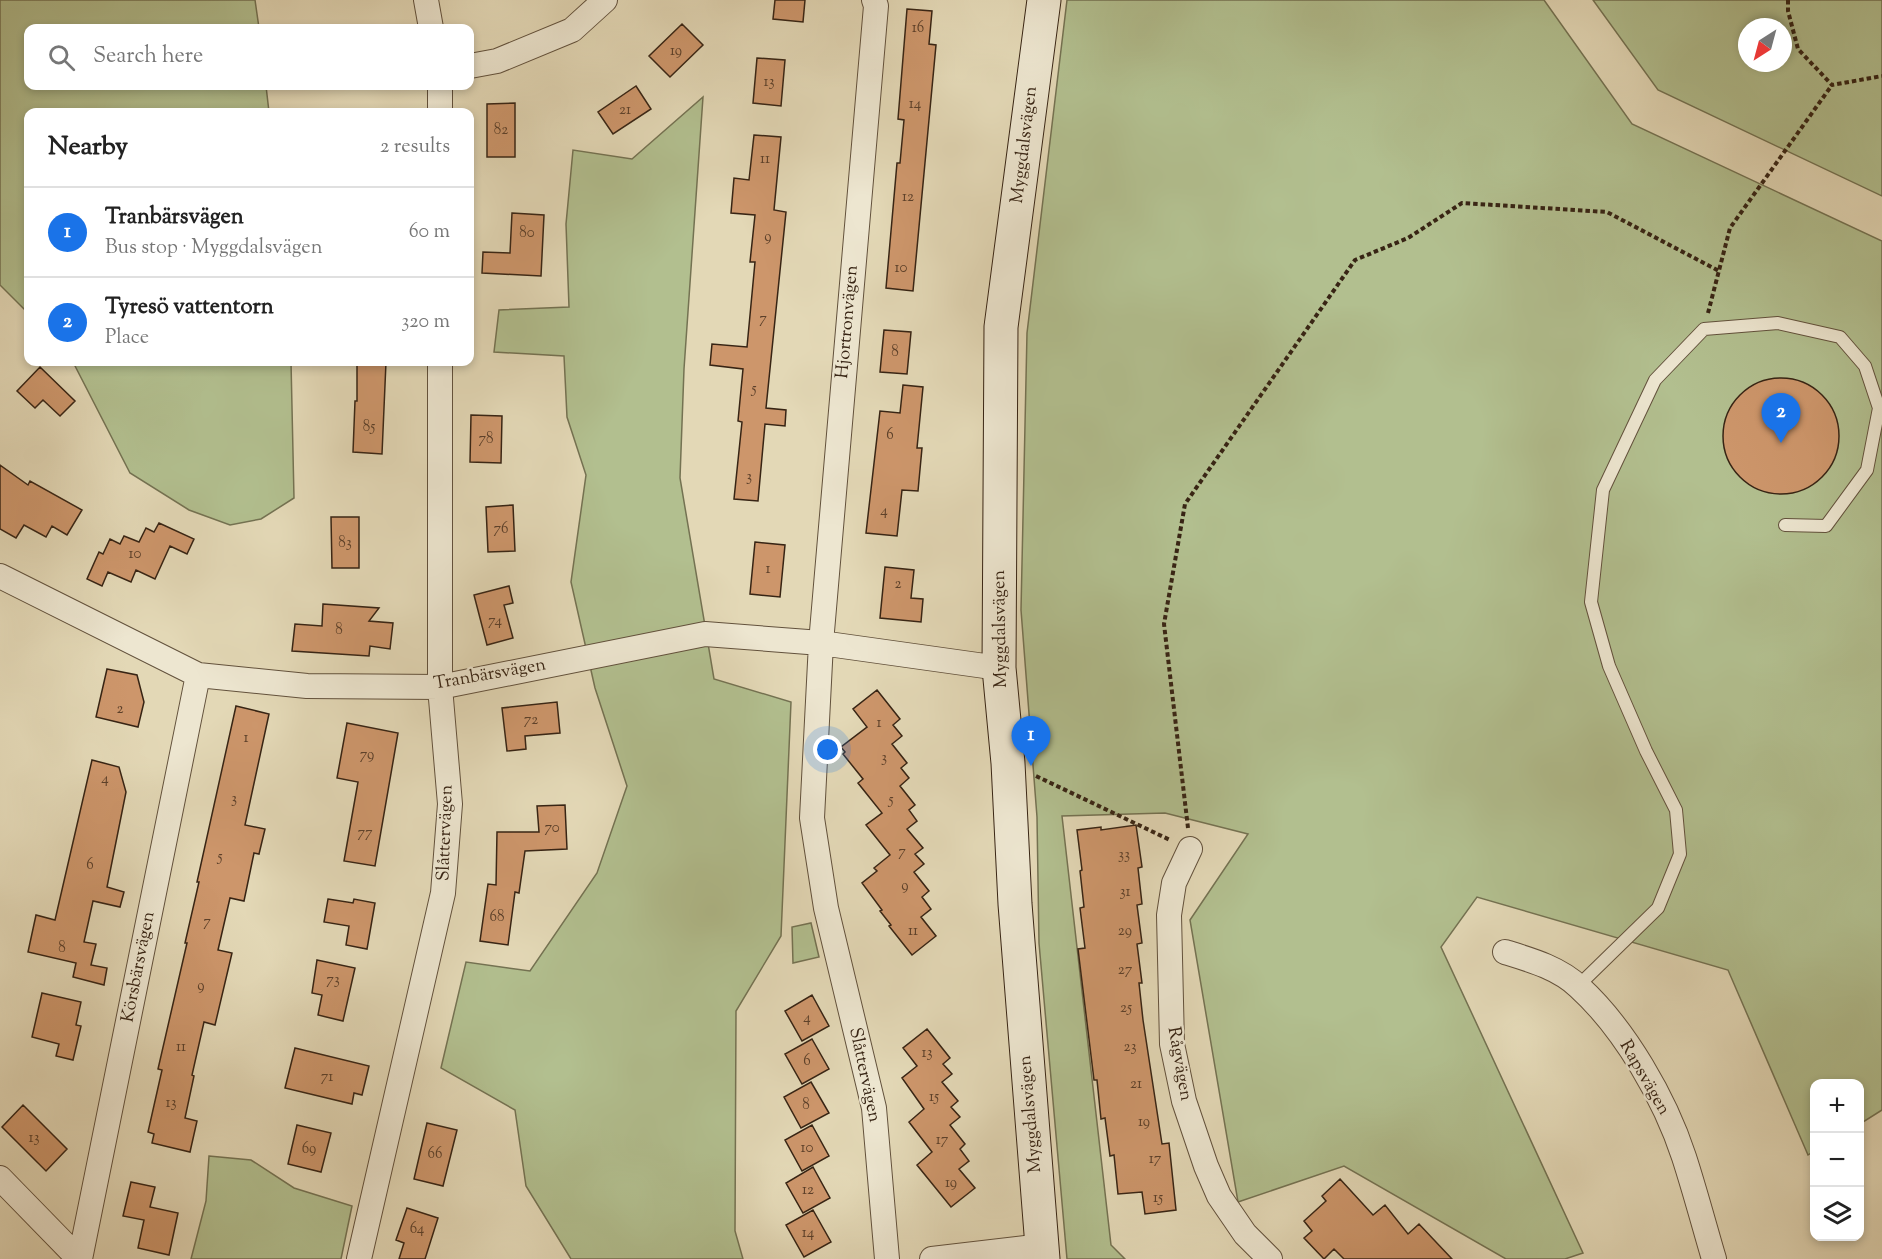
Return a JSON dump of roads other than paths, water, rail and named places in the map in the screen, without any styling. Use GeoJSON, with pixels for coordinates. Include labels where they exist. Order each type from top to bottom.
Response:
{"type":"FeatureCollection","features":[{"type":"Feature","properties":{"kind":"street"},"geometry":{"type":"LineString","coordinates":[[426,0],[430,24]]}},
{"type":"Feature","properties":{"kind":"street"},"geometry":{"type":"LineString","coordinates":[[474,65],[497,60],[572,30],[605,0]]}},
{"type":"Feature","properties":{"kind":"street","name":"Hjortronvägen"},"geometry":{"type":"LineString","coordinates":[[821,644],[876,6],[874,0]]}},
{"type":"Feature","properties":{"kind":"street","name":"Myggdalsvägen"},"geometry":{"type":"LineString","coordinates":[[1042,1252],[1015,904],[1008,763],[999,668],[1001,327],[1044,0]]}},
{"type":"Feature","properties":{"kind":"street"},"geometry":{"type":"LineString","coordinates":[[440,90],[440,108]]}},
{"type":"Feature","properties":{"kind":"street","name":"Slåttervägen"},"geometry":{"type":"LineString","coordinates":[[359,1259],[443,893],[450,804],[441,687],[440,366]]}},
{"type":"Feature","properties":{"kind":"street","name":"Tranbärsvägen"},"geometry":{"type":"LineString","coordinates":[[0,576],[198,675],[307,686],[441,687],[705,634],[821,644],[999,668]]}},
{"type":"Feature","properties":{"kind":"street","name":"Slåttervägen"},"geometry":{"type":"LineString","coordinates":[[821,644],[812,818],[826,908],[874,1108],[887,1259]]}},
{"type":"Feature","properties":{"kind":"street","name":"Körsbärsvägen"},"geometry":{"type":"LineString","coordinates":[[79,1259],[198,675]]}},
{"type":"Feature","properties":{"kind":"street","name":"Rågvägen"},"geometry":{"type":"LineString","coordinates":[[1190,849],[1174,883],[1169,915],[1172,1044],[1185,1101],[1206,1166],[1219,1196],[1245,1234],[1270,1259]]}},
{"type":"Feature","properties":{"kind":"street","name":"Rapsvägen"},"geometry":{"type":"LineString","coordinates":[[1505,952],[1543,964],[1578,986],[1622,1037],[1661,1102],[1684,1155],[1714,1259]]}},
{"type":"Feature","properties":{"kind":"street"},"geometry":{"type":"LineString","coordinates":[[0,1178],[79,1259]]}},
{"type":"Feature","properties":{"kind":"street"},"geometry":{"type":"LineString","coordinates":[[932,1259],[1042,1252]]}},
{"type":"Feature","properties":{"kind":"lane"},"geometry":{"type":"LineString","coordinates":[[1578,986],[1658,908],[1680,854],[1676,810],[1610,666],[1591,602],[1603,490],[1654,380],[1704,329],[1778,323],[1840,337],[1865,366],[1879,408],[1867,470],[1826,526],[1785,525]]}},
{"type":"Feature","properties":{"kind":"place","name":"Tyresö vattentorn"},"geometry":{"type":"Point","coordinates":[1781,443]}},
{"type":"Feature","properties":{"kind":"place","name":"Tranbärsvägen"},"geometry":{"type":"Point","coordinates":[1031,766]}}]}
